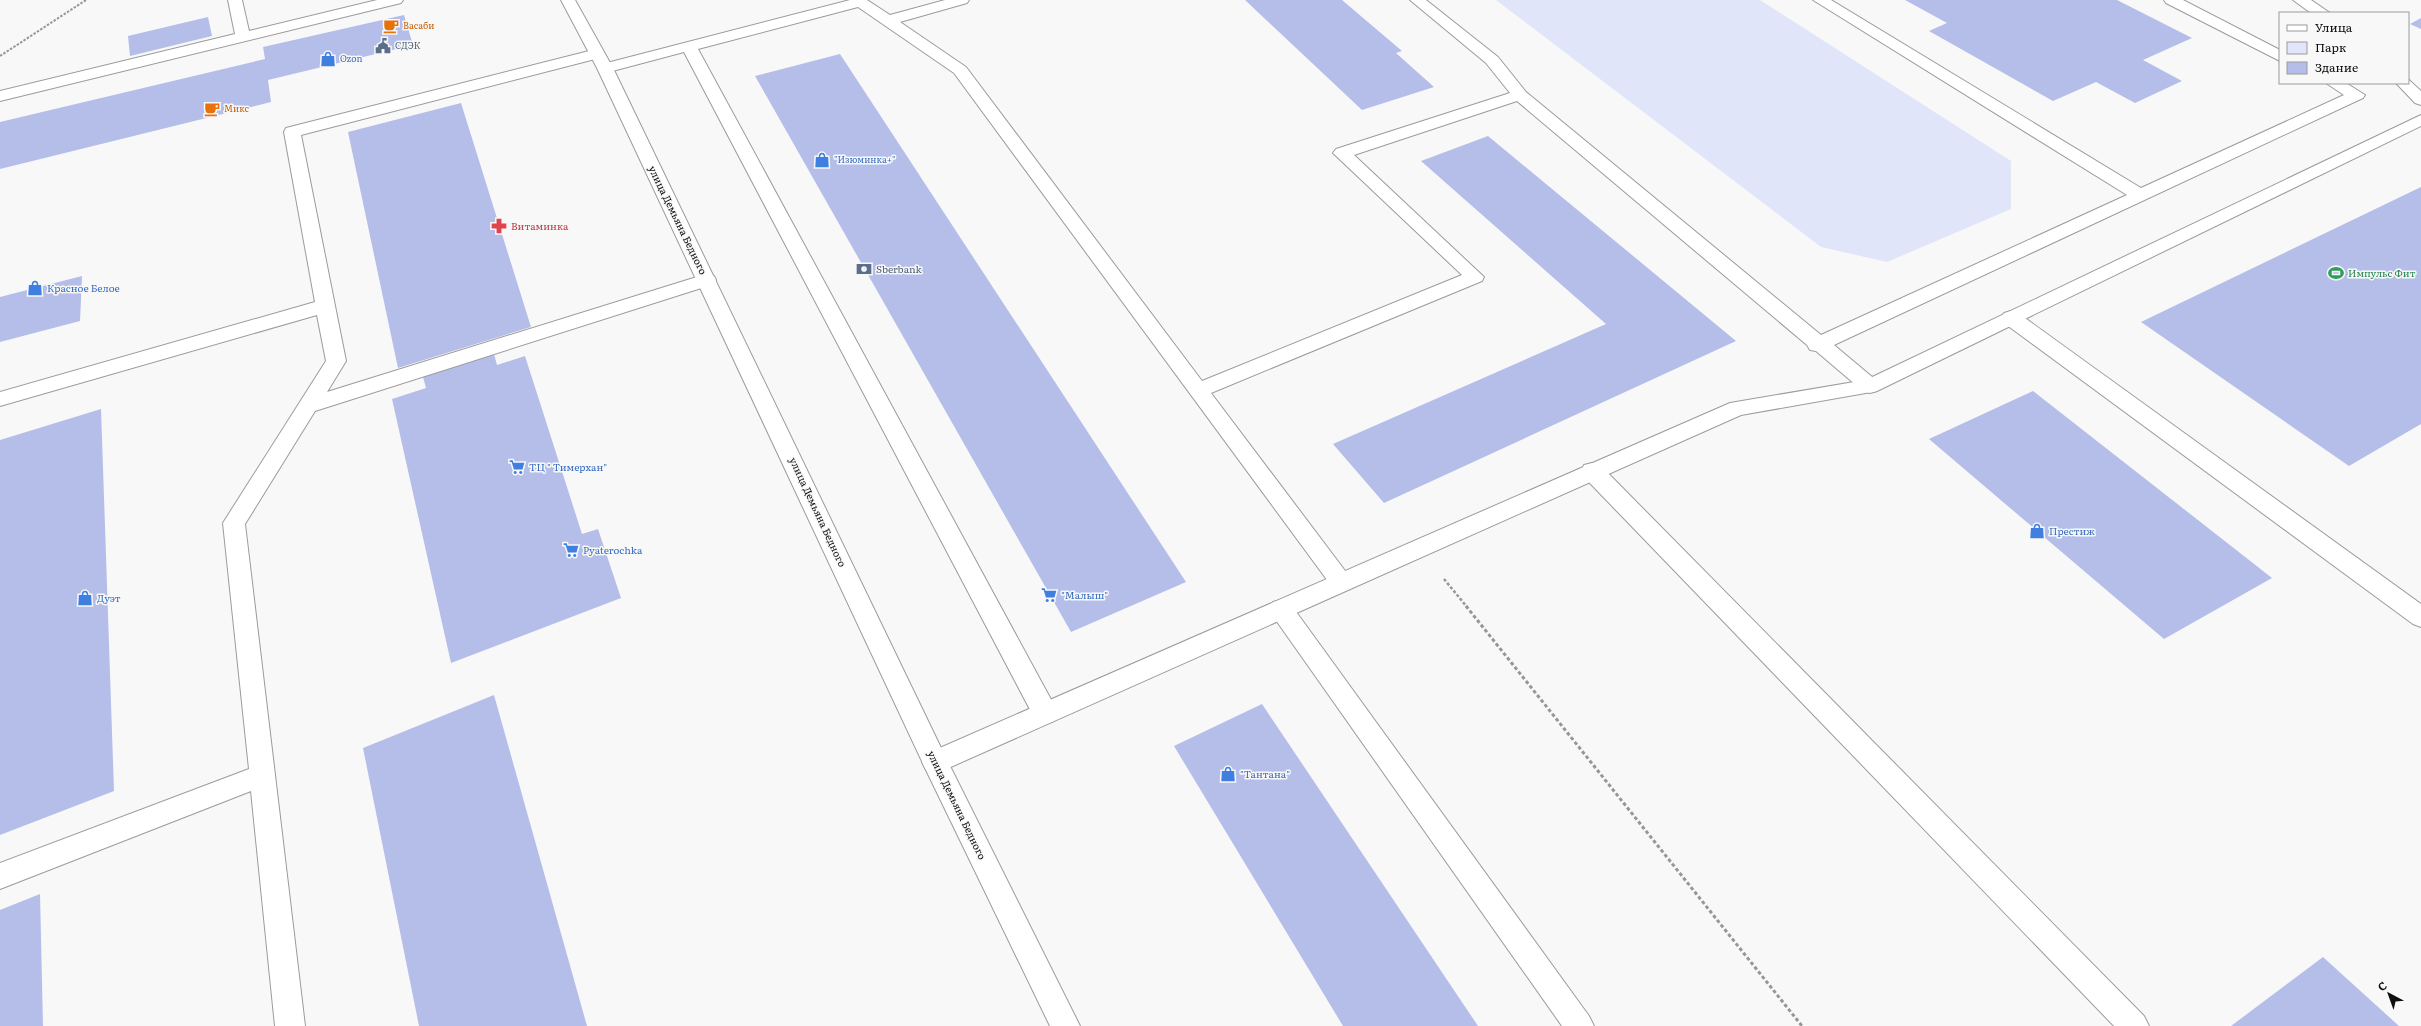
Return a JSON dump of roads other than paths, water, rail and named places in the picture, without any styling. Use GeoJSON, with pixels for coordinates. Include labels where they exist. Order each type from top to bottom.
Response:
{"type":"FeatureCollection","features":[{"type":"Feature","properties":{"kind":"street"},"geometry":{"type":"LineString","coordinates":[[235,0],[243,37]]}},
{"type":"Feature","properties":{"kind":"street"},"geometry":{"type":"LineString","coordinates":[[0,96],[396,0]]}},
{"type":"Feature","properties":{"kind":"street","name":"улица Демьяна Бедного"},"geometry":{"type":"LineString","coordinates":[[568,0],[601,61],[707,280],[935,762],[1065,1026]]}},
{"type":"Feature","properties":{"kind":"street"},"geometry":{"type":"LineString","coordinates":[[886,21],[923,5],[962,0]]}},
{"type":"Feature","properties":{"kind":"street"},"geometry":{"type":"LineString","coordinates":[[1417,0],[1492,60],[1520,95],[1817,344],[1870,386]]}},
{"type":"Feature","properties":{"kind":"street"},"geometry":{"type":"LineString","coordinates":[[1820,0],[2140,196]]}},
{"type":"Feature","properties":{"kind":"street"},"geometry":{"type":"LineString","coordinates":[[2172,0],[2279,55]]}},
{"type":"Feature","properties":{"kind":"street"},"geometry":{"type":"LineString","coordinates":[[2300,0],[2320,12]]}},
{"type":"Feature","properties":{"kind":"street"},"geometry":{"type":"LineString","coordinates":[[290,1026],[234,523],[336,361],[292,132],[601,61],[689,46],[860,2],[960,70],[1341,582]]}},
{"type":"Feature","properties":{"kind":"street"},"geometry":{"type":"LineString","coordinates":[[689,46],[1045,713]]}},
{"type":"Feature","properties":{"kind":"street"},"geometry":{"type":"LineString","coordinates":[[1817,344],[2357,95],[2336,84]]}},
{"type":"Feature","properties":{"kind":"street"},"geometry":{"type":"LineString","coordinates":[[2405,84],[2421,100]]}},
{"type":"Feature","properties":{"kind":"street"},"geometry":{"type":"LineString","coordinates":[[1198,390],[1475,277],[1342,153],[1520,95]]}},
{"type":"Feature","properties":{"kind":"street"},"geometry":{"type":"LineString","coordinates":[[935,762],[1280,608],[1737,408],[1870,386],[2421,120]]}},
{"type":"Feature","properties":{"kind":"street"},"geometry":{"type":"LineString","coordinates":[[307,406],[707,280]]}},
{"type":"Feature","properties":{"kind":"street"},"geometry":{"type":"LineString","coordinates":[[0,399],[325,306]]}},
{"type":"Feature","properties":{"kind":"street"},"geometry":{"type":"LineString","coordinates":[[2011,318],[2421,617]]}},
{"type":"Feature","properties":{"kind":"street"},"geometry":{"type":"LineString","coordinates":[[1592,471],[2134,1026]]}},
{"type":"Feature","properties":{"kind":"street"},"geometry":{"type":"LineString","coordinates":[[1280,608],[1579,1026]]}},
{"type":"Feature","properties":{"kind":"street"},"geometry":{"type":"LineString","coordinates":[[0,876],[262,775]]}},
{"type":"Feature","properties":{"kind":"place","name":"Васаби"},"geometry":{"type":"Point","coordinates":[391,26]}},
{"type":"Feature","properties":{"kind":"place","name":"СДЭК"},"geometry":{"type":"Point","coordinates":[383,46]}},
{"type":"Feature","properties":{"kind":"place","name":"Ozon"},"geometry":{"type":"Point","coordinates":[328,59]}},
{"type":"Feature","properties":{"kind":"place","name":"Микс"},"geometry":{"type":"Point","coordinates":[212,109]}},
{"type":"Feature","properties":{"kind":"place","name":"\"Изюминка+\""},"geometry":{"type":"Point","coordinates":[822,160]}},
{"type":"Feature","properties":{"kind":"place","name":"Витаминка"},"geometry":{"type":"Point","coordinates":[499,226]}},
{"type":"Feature","properties":{"kind":"place","name":"Sberbank"},"geometry":{"type":"Point","coordinates":[864,269]}},
{"type":"Feature","properties":{"kind":"place","name":"Импульс Фит"},"geometry":{"type":"Point","coordinates":[2336,273]}},
{"type":"Feature","properties":{"kind":"place","name":"Красное Белое"},"geometry":{"type":"Point","coordinates":[35,288]}},
{"type":"Feature","properties":{"kind":"place","name":"ТЦ \" Тимерхан\""},"geometry":{"type":"Point","coordinates":[517,467]}},
{"type":"Feature","properties":{"kind":"place","name":"Престиж"},"geometry":{"type":"Point","coordinates":[2037,531]}},
{"type":"Feature","properties":{"kind":"place","name":"Pyaterochka"},"geometry":{"type":"Point","coordinates":[571,550]}},
{"type":"Feature","properties":{"kind":"place","name":"\"Малыш\""},"geometry":{"type":"Point","coordinates":[1049,595]}},
{"type":"Feature","properties":{"kind":"place","name":"Дуэт"},"geometry":{"type":"Point","coordinates":[85,598]}},
{"type":"Feature","properties":{"kind":"place","name":"\"Тантана\""},"geometry":{"type":"Point","coordinates":[1228,774]}}]}
